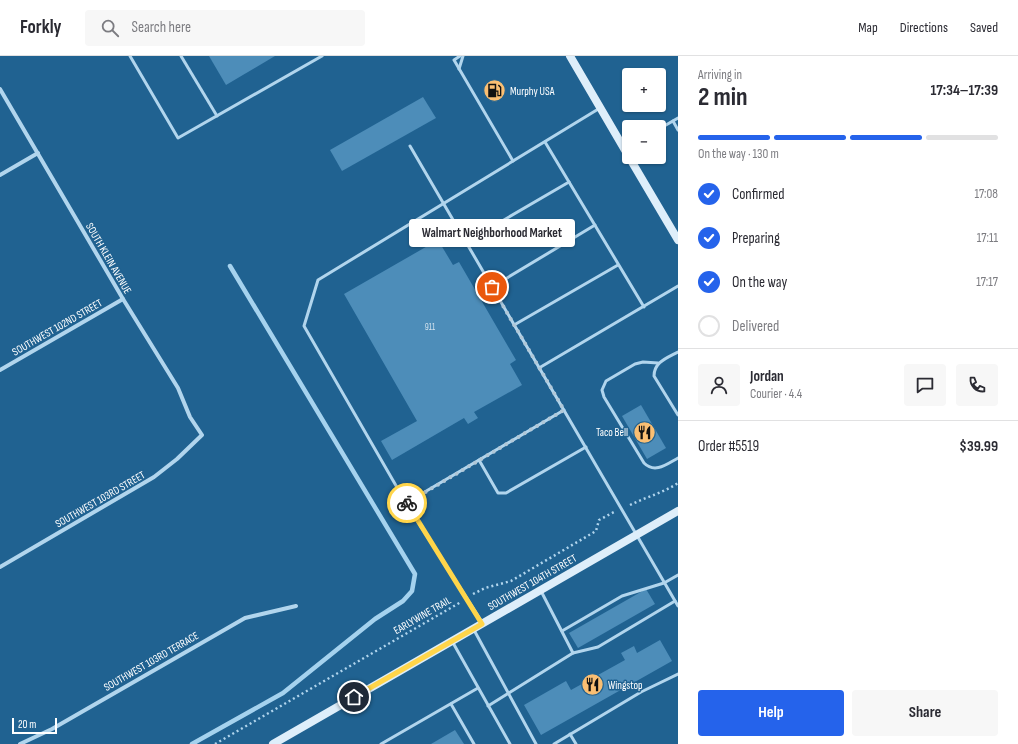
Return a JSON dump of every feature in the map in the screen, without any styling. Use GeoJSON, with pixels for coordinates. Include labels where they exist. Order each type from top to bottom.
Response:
{"type":"FeatureCollection","features":[{"type":"Feature","properties":{"kind":"main road"},"geometry":{"type":"LineString","coordinates":[[570,56],[600,108],[622,141]]}},
{"type":"Feature","properties":{"kind":"main road"},"geometry":{"type":"LineString","coordinates":[[633,164],[678,240]]}},
{"type":"Feature","properties":{"kind":"main road","name":"SOUTHWEST 104TH STREET"},"geometry":{"type":"LineString","coordinates":[[273,744],[678,511]]}},
{"type":"Feature","properties":{"kind":"street","name":"SOUTH KLEIN AVENUE"},"geometry":{"type":"LineString","coordinates":[[0,89],[123,300],[178,388],[190,417],[202,435]]}},
{"type":"Feature","properties":{"kind":"street"},"geometry":{"type":"LineString","coordinates":[[0,174],[38,153]]}},
{"type":"Feature","properties":{"kind":"street","name":"SOUTHWEST 102ND STREET"},"geometry":{"type":"LineString","coordinates":[[0,370],[123,300]]}},
{"type":"Feature","properties":{"kind":"street","name":"SOUTHWEST 103RD STREET"},"geometry":{"type":"LineString","coordinates":[[0,567],[149,481],[177,459],[202,435]]}},
{"type":"Feature","properties":{"kind":"street","name":"SOUTHWEST 103RD TERRACE"},"geometry":{"type":"LineString","coordinates":[[20,744],[52,729],[244,618],[296,606]]}},
{"type":"Feature","properties":{"kind":"lane"},"geometry":{"type":"LineString","coordinates":[[130,56],[178,138],[322,56]]}},
{"type":"Feature","properties":{"kind":"lane"},"geometry":{"type":"LineString","coordinates":[[181,56],[217,116]]}},
{"type":"Feature","properties":{"kind":"lane"},"geometry":{"type":"LineString","coordinates":[[460,56],[454,60],[513,161]]}},
{"type":"Feature","properties":{"kind":"lane"},"geometry":{"type":"LineString","coordinates":[[459,69],[463,56]]}},
{"type":"Feature","properties":{"kind":"lane"},"geometry":{"type":"LineString","coordinates":[[482,624],[406,503],[304,326],[318,280],[600,108]]}},
{"type":"Feature","properties":{"kind":"lane"},"geometry":{"type":"LineString","coordinates":[[666,125],[678,118]]}},
{"type":"Feature","properties":{"kind":"lane"},"geometry":{"type":"LineString","coordinates":[[673,121],[678,130]]}},
{"type":"Feature","properties":{"kind":"lane"},"geometry":{"type":"LineString","coordinates":[[545,142],[644,307]]}},
{"type":"Feature","properties":{"kind":"lane"},"geometry":{"type":"LineString","coordinates":[[410,146],[678,606]]}},
{"type":"Feature","properties":{"kind":"lane"},"geometry":{"type":"LineString","coordinates":[[466,242],[569,182]]}},
{"type":"Feature","properties":{"kind":"lane"},"geometry":{"type":"LineString","coordinates":[[492,287],[595,225]]}},
{"type":"Feature","properties":{"kind":"lane"},"geometry":{"type":"LineString","coordinates":[[514,325],[618,265]]}},
{"type":"Feature","properties":{"kind":"lane"},"geometry":{"type":"LineString","coordinates":[[540,368],[678,286]]}},
{"type":"Feature","properties":{"kind":"lane"},"geometry":{"type":"LineString","coordinates":[[678,352],[658,363],[654,369],[654,376],[678,415]]}},
{"type":"Feature","properties":{"kind":"lane"},"geometry":{"type":"LineString","coordinates":[[658,363],[644,362],[634,364],[606,381],[602,390],[604,396],[644,464],[652,469],[664,466],[678,458]]}},
{"type":"Feature","properties":{"kind":"lane"},"geometry":{"type":"LineString","coordinates":[[406,503],[564,410]]}},
{"type":"Feature","properties":{"kind":"lane"},"geometry":{"type":"LineString","coordinates":[[479,460],[498,493],[506,493],[586,447]]}},
{"type":"Feature","properties":{"kind":"lane"},"geometry":{"type":"LineString","coordinates":[[562,631],[622,596],[664,582],[678,575]]}},
{"type":"Feature","properties":{"kind":"lane"},"geometry":{"type":"LineString","coordinates":[[540,590],[573,653]]}},
{"type":"Feature","properties":{"kind":"lane"},"geometry":{"type":"LineString","coordinates":[[488,706],[573,653],[598,647],[675,601]]}},
{"type":"Feature","properties":{"kind":"lane"},"geometry":{"type":"LineString","coordinates":[[474,629],[536,744]]}},
{"type":"Feature","properties":{"kind":"lane"},"geometry":{"type":"LineString","coordinates":[[452,641],[510,744]]}},
{"type":"Feature","properties":{"kind":"lane"},"geometry":{"type":"LineString","coordinates":[[554,744],[641,692],[678,674]]}},
{"type":"Feature","properties":{"kind":"lane"},"geometry":{"type":"LineString","coordinates":[[381,744],[478,688]]}},
{"type":"Feature","properties":{"kind":"lane"},"geometry":{"type":"LineString","coordinates":[[451,704],[474,744]]}},
{"type":"Feature","properties":{"kind":"lane"},"geometry":{"type":"LineString","coordinates":[[570,734],[576,744]]}},
{"type":"Feature","properties":{"kind":"path","name":"EARLYWINE TRAIL"},"geometry":{"type":"LineString","coordinates":[[215,744],[485,588],[511,581],[596,531],[599,520],[644,498],[654,496],[678,483]]}},
{"type":"Feature","properties":{"kind":"building"},"geometry":{"type":"Polygon","coordinates":[[[209,56],[275,56],[226,85],[209,56]]]}},
{"type":"Feature","properties":{"kind":"building"},"geometry":{"type":"Polygon","coordinates":[[[423,97],[436,118],[342,171],[330,150],[423,97]]]}},
{"type":"Feature","properties":{"kind":"building"},"geometry":{"type":"Polygon","coordinates":[[[438,240],[453,265],[459,262],[516,360],[510,364],[522,385],[474,412],[478,418],[468,424],[464,418],[392,460],[381,441],[417,421],[344,294],[438,240]]]}},
{"type":"Feature","properties":{"kind":"building","name":"Taco Bell"},"geometry":{"type":"Polygon","coordinates":[[[641,405],[666,448],[647,459],[622,416],[641,405]]]}},
{"type":"Feature","properties":{"kind":"building"},"geometry":{"type":"Polygon","coordinates":[[[646,589],[655,604],[578,648],[569,633],[646,589]]]}},
{"type":"Feature","properties":{"kind":"building"},"geometry":{"type":"Polygon","coordinates":[[[660,640],[672,661],[541,735],[524,705],[566,681],[571,690],[625,660],[621,653],[634,646],[637,653],[660,640]]]}},
{"type":"Feature","properties":{"kind":"building"},"geometry":{"type":"Polygon","coordinates":[[[455,730],[464,744],[431,744],[455,730]]]}},
{"type":"Feature","properties":{"kind":"waterway"},"geometry":{"type":"LineString","coordinates":[[192,744],[283,693],[375,619],[403,601],[412,591],[415,574],[230,266]]}},
{"type":"Feature","properties":{"kind":"way so far"},"geometry":{"type":"LineString","coordinates":[[407,503],[564,410],[492,287]]}},
{"type":"Feature","properties":{"kind":"place","name":"Murphy USA"},"geometry":{"type":"Point","coordinates":[494,91]}},
{"type":"Feature","properties":{"kind":"place","name":"Walmart Neighborhood Market"},"geometry":{"type":"Point","coordinates":[492,287]}},
{"type":"Feature","properties":{"kind":"place","name":"Taco Bell"},"geometry":{"type":"Point","coordinates":[644,432]}},
{"type":"Feature","properties":{"kind":"place","name":"Wingstop"},"geometry":{"type":"Point","coordinates":[593,685]}},
{"type":"Feature","properties":{"kind":"route"},"geometry":{"type":"LineString","coordinates":[[354,697],[482,624],[407,503]]}}]}
